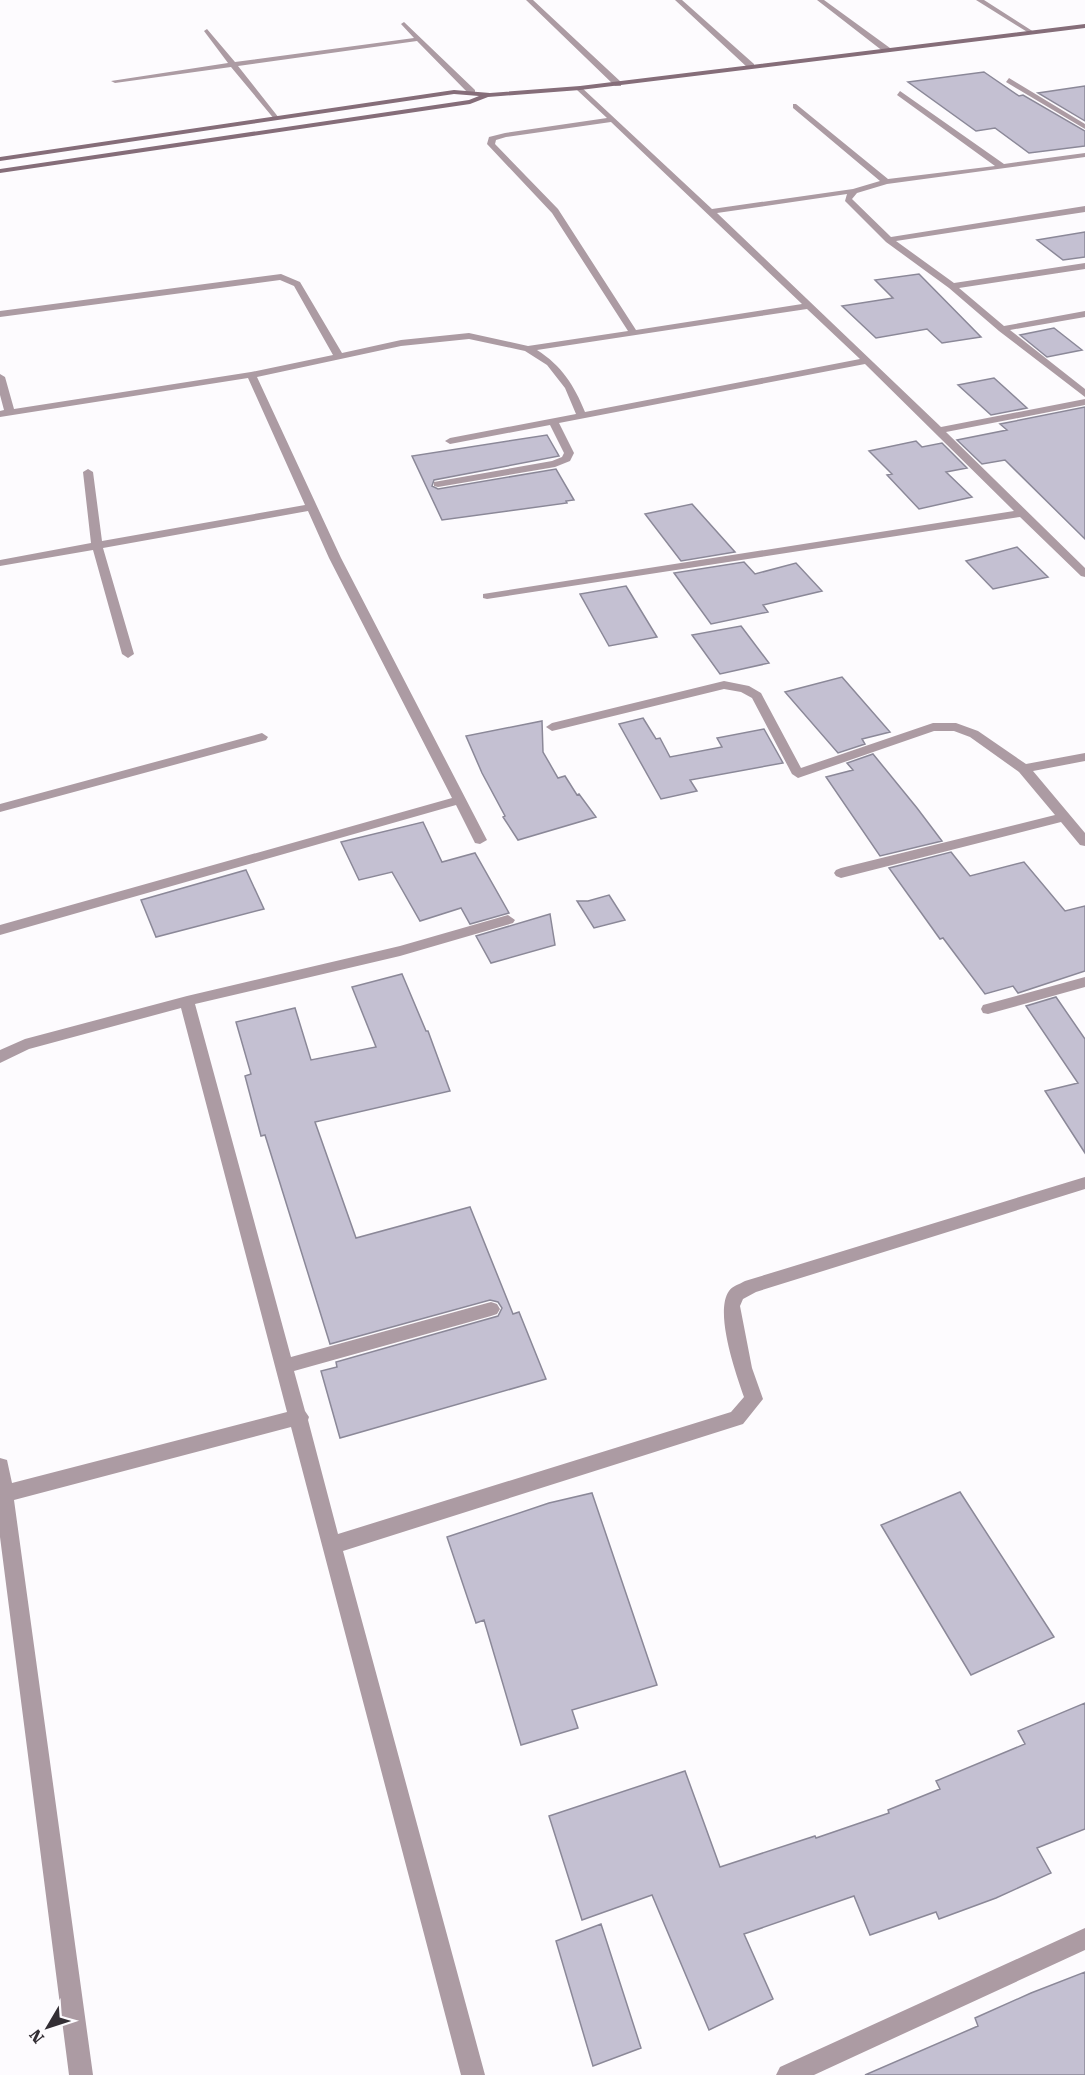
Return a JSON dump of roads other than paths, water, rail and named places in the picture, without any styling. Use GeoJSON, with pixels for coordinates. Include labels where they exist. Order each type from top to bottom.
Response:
{"type":"FeatureCollection","features":[{"type":"Feature","properties":{"kind":"street"},"geometry":{"type":"LineString","coordinates":[[529,0],[618,84]]}},
{"type":"Feature","properties":{"kind":"street"},"geometry":{"type":"LineString","coordinates":[[678,0],[751,66]]}},
{"type":"Feature","properties":{"kind":"street"},"geometry":{"type":"LineString","coordinates":[[820,0],[886,50]]}},
{"type":"Feature","properties":{"kind":"street"},"geometry":{"type":"LineString","coordinates":[[979,0],[1031,32]]}},
{"type":"Feature","properties":{"kind":"street"},"geometry":{"type":"LineString","coordinates":[[404,24],[472,92]]}},
{"type":"Feature","properties":{"kind":"street"},"geometry":{"type":"LineString","coordinates":[[0,159],[454,92],[490,95],[580,88],[1085,26]]}},
{"type":"Feature","properties":{"kind":"street"},"geometry":{"type":"LineString","coordinates":[[207,31],[275,118]]}},
{"type":"Feature","properties":{"kind":"street"},"geometry":{"type":"LineString","coordinates":[[116,81],[419,39]]}},
{"type":"Feature","properties":{"kind":"street"},"geometry":{"type":"LineString","coordinates":[[1009,80],[1085,127]]}},
{"type":"Feature","properties":{"kind":"street"},"geometry":{"type":"LineString","coordinates":[[580,88],[867,361],[1085,574]]}},
{"type":"Feature","properties":{"kind":"street"},"geometry":{"type":"LineString","coordinates":[[900,93],[1002,167]]}},
{"type":"Feature","properties":{"kind":"street"},"geometry":{"type":"LineString","coordinates":[[0,171],[470,102],[490,95]]}},
{"type":"Feature","properties":{"kind":"street"},"geometry":{"type":"LineString","coordinates":[[796,106],[886,182]]}},
{"type":"Feature","properties":{"kind":"street"},"geometry":{"type":"LineString","coordinates":[[613,119],[505,135],[492,139],[491,144],[555,211],[634,333]]}},
{"type":"Feature","properties":{"kind":"street"},"geometry":{"type":"LineString","coordinates":[[709,212],[854,191],[886,182],[1085,154]]}},
{"type":"Feature","properties":{"kind":"street"},"geometry":{"type":"LineString","coordinates":[[854,191],[848,200],[889,240],[952,286],[1002,329],[1085,394]]}},
{"type":"Feature","properties":{"kind":"street"},"geometry":{"type":"LineString","coordinates":[[889,240],[1085,209]]}},
{"type":"Feature","properties":{"kind":"street"},"geometry":{"type":"LineString","coordinates":[[952,286],[1085,266]]}},
{"type":"Feature","properties":{"kind":"street"},"geometry":{"type":"LineString","coordinates":[[0,314],[281,277],[297,284],[339,356]]}},
{"type":"Feature","properties":{"kind":"street"},"geometry":{"type":"LineString","coordinates":[[528,349],[808,306]]}},
{"type":"Feature","properties":{"kind":"street"},"geometry":{"type":"LineString","coordinates":[[1002,329],[1085,314]]}},
{"type":"Feature","properties":{"kind":"street"},"geometry":{"type":"LineString","coordinates":[[0,377],[5,413],[251,375],[401,343],[469,336],[528,349],[550,363],[570,387],[582,416]]}},
{"type":"Feature","properties":{"kind":"street"},"geometry":{"type":"LineString","coordinates":[[450,441],[867,361]]}},
{"type":"Feature","properties":{"kind":"street"},"geometry":{"type":"LineString","coordinates":[[251,375],[312,507],[480,840]]}},
{"type":"Feature","properties":{"kind":"street"},"geometry":{"type":"LineString","coordinates":[[938,431],[1085,402]]}},
{"type":"Feature","properties":{"kind":"street"},"geometry":{"type":"LineString","coordinates":[[438,484],[555,464],[566,459],[569,453],[553,421]]}},
{"type":"Feature","properties":{"kind":"street"},"geometry":{"type":"LineString","coordinates":[[88,472],[97,545],[128,654]]}},
{"type":"Feature","properties":{"kind":"street"},"geometry":{"type":"LineString","coordinates":[[0,563],[312,507]]}},
{"type":"Feature","properties":{"kind":"street"},"geometry":{"type":"LineString","coordinates":[[487,596],[1022,513]]}},
{"type":"Feature","properties":{"kind":"street"},"geometry":{"type":"LineString","coordinates":[[552,727],[724,685],[745,689],[757,696],[798,774],[933,727],[956,727],[974,734],[1024,770],[1085,842]]}},
{"type":"Feature","properties":{"kind":"street"},"geometry":{"type":"LineString","coordinates":[[0,808],[262,737]]}},
{"type":"Feature","properties":{"kind":"street"},"geometry":{"type":"LineString","coordinates":[[1024,770],[1085,757]]}},
{"type":"Feature","properties":{"kind":"street"},"geometry":{"type":"LineString","coordinates":[[0,930],[459,800]]}},
{"type":"Feature","properties":{"kind":"street"},"geometry":{"type":"LineString","coordinates":[[841,873],[1064,817]]}},
{"type":"Feature","properties":{"kind":"street"},"geometry":{"type":"LineString","coordinates":[[0,1057],[25,1044],[187,1001],[400,951],[508,920]]}},
{"type":"Feature","properties":{"kind":"street"},"geometry":{"type":"LineString","coordinates":[[988,1009],[1085,982]]}},
{"type":"Feature","properties":{"kind":"street"},"geometry":{"type":"LineString","coordinates":[[187,1001],[300,1417],[472,2075]]}},
{"type":"Feature","properties":{"kind":"street"},"geometry":{"type":"LineString","coordinates":[[333,1545],[736,1419],[754,1399],[743,1368],[731,1306],[736,1294],[750,1286],[1085,1183]]}},
{"type":"Feature","properties":{"kind":"street"},"geometry":{"type":"LineString","coordinates":[[285,1366],[491,1309]]}},
{"type":"Feature","properties":{"kind":"street"},"geometry":{"type":"LineString","coordinates":[[4,1494],[300,1417]]}},
{"type":"Feature","properties":{"kind":"street"},"geometry":{"type":"LineString","coordinates":[[0,1466],[4,1494],[7,1570],[81,2075]]}},
{"type":"Feature","properties":{"kind":"street"},"geometry":{"type":"LineString","coordinates":[[788,2075],[1085,1939]]}}]}
